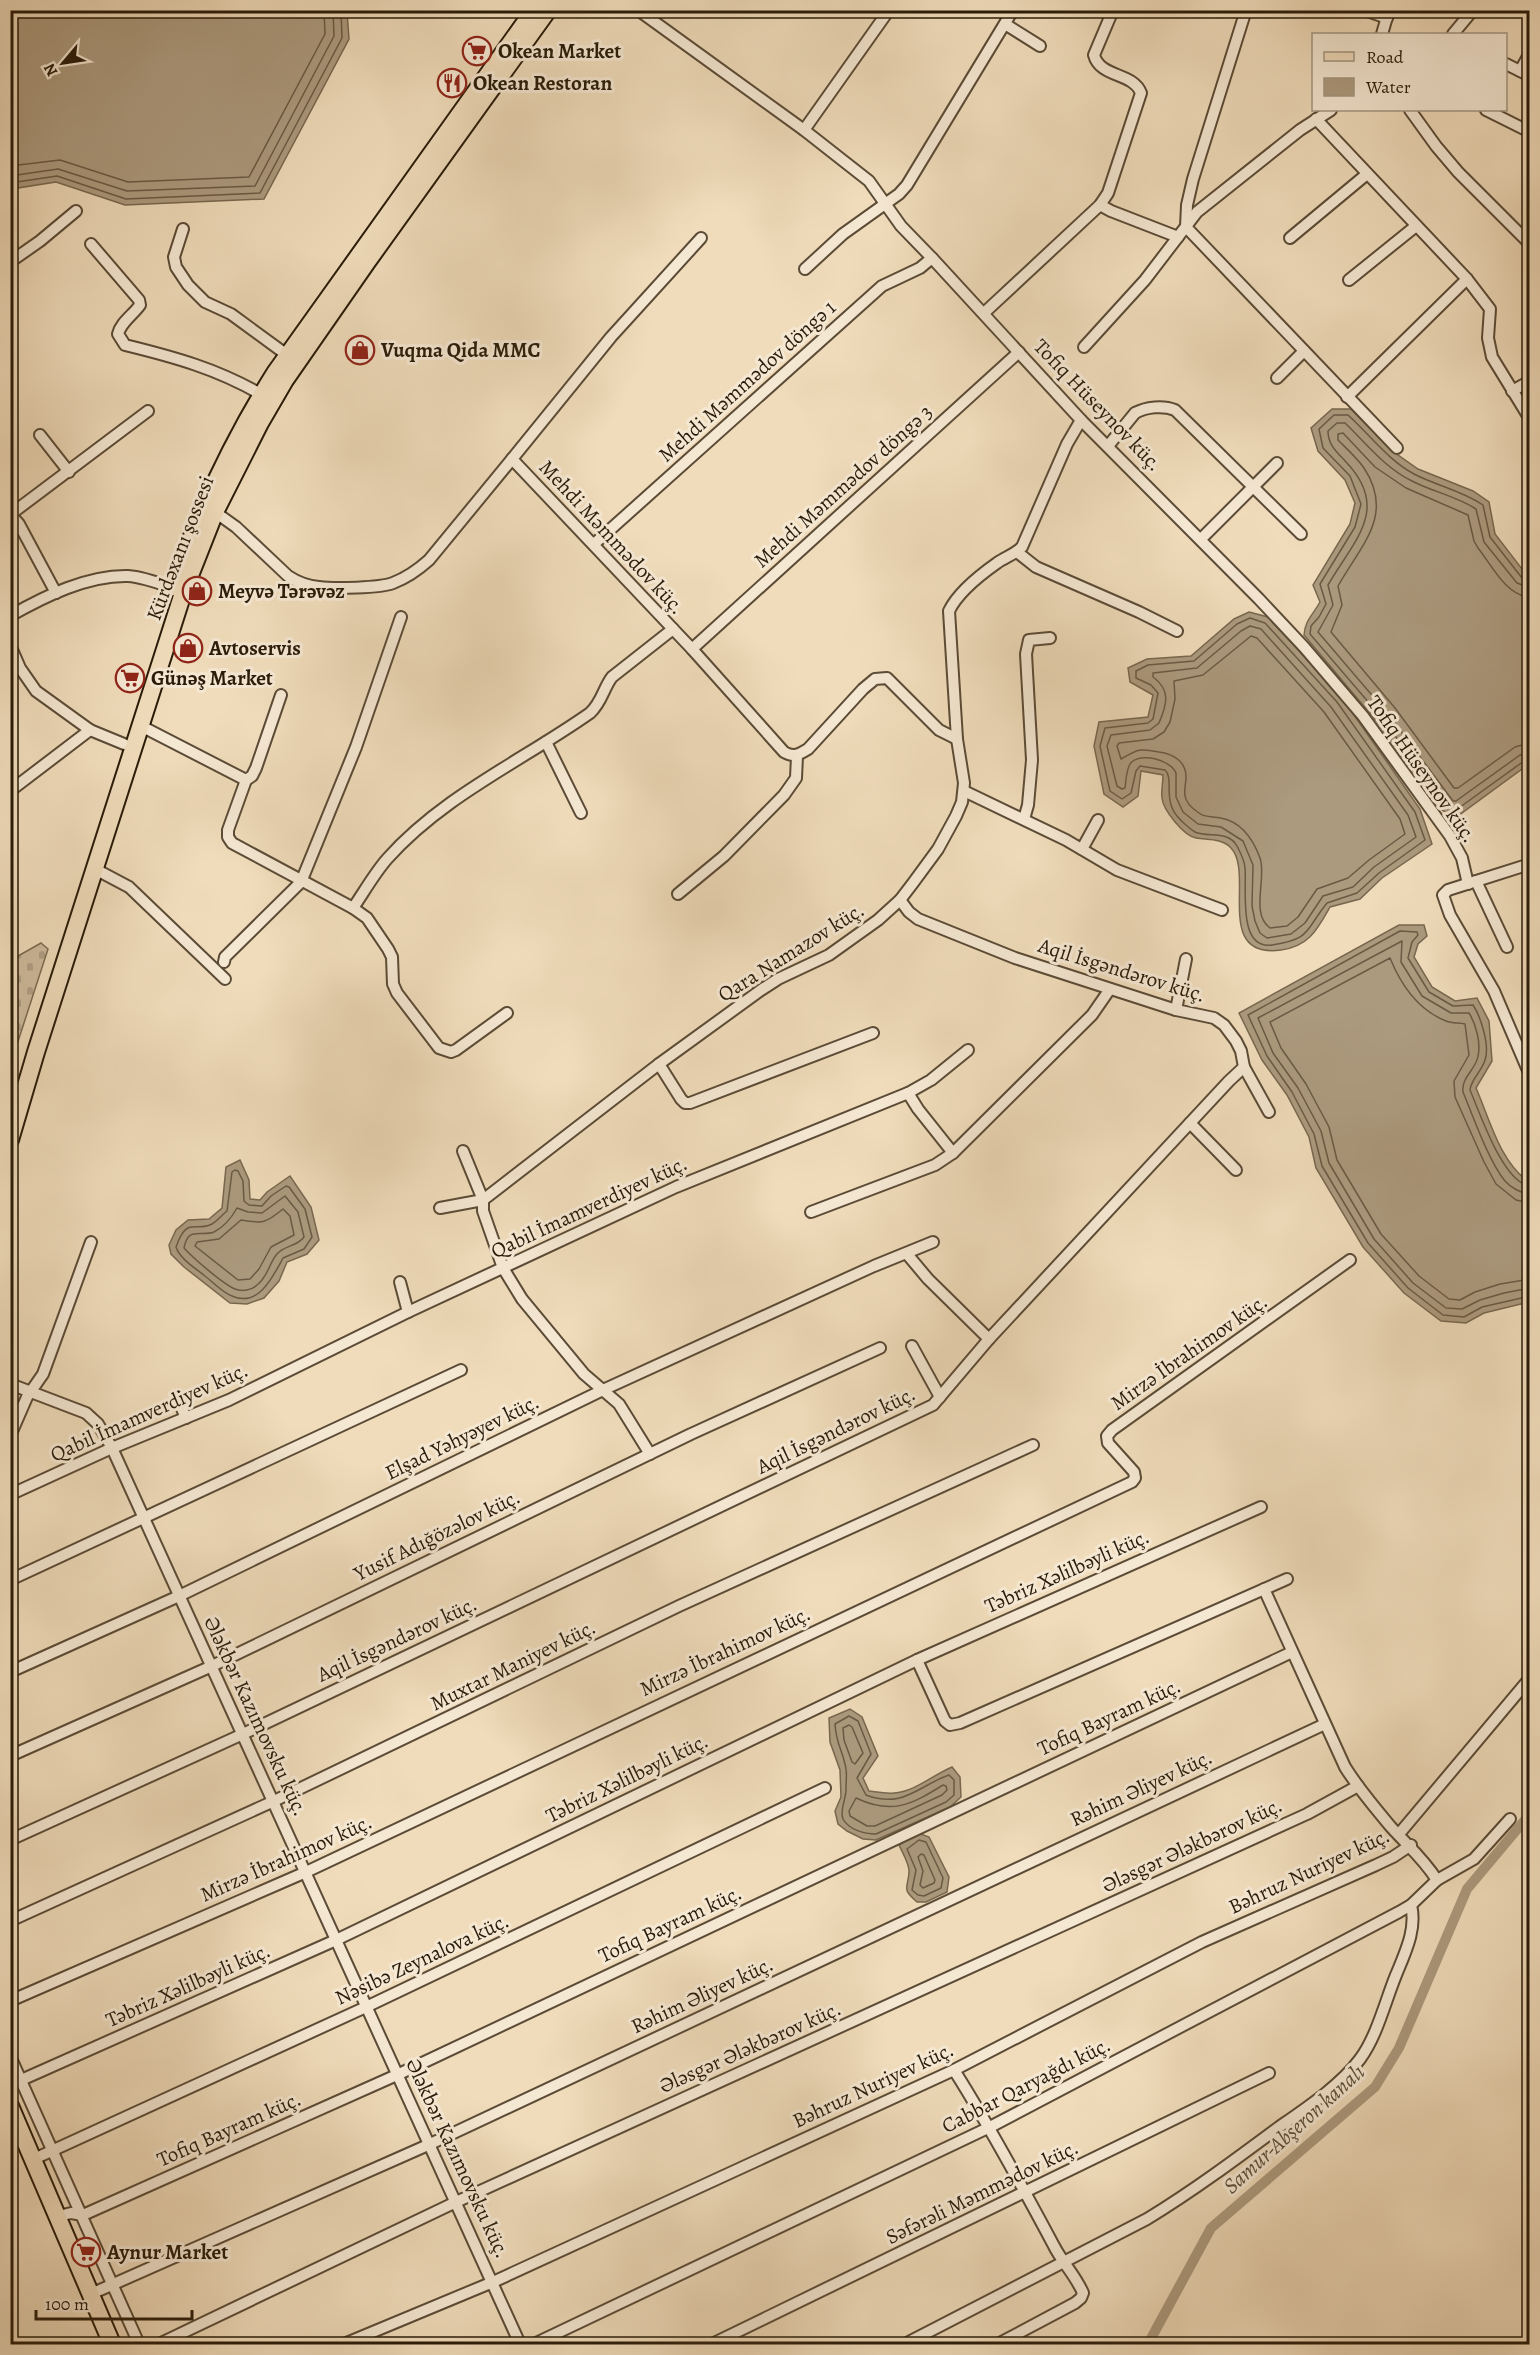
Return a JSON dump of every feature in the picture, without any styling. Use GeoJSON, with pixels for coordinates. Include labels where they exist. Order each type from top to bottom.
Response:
{"type":"FeatureCollection","features":[{"type":"Feature","properties":{"kind":"main road","name":"Kürdəxanı şossesi"},"geometry":{"type":"LineString","coordinates":[[10,1104],[95,869],[141,726],[188,545],[204,506],[262,395],[287,355],[534,10]]}},
{"type":"Feature","properties":{"kind":"main road","name":"Kürdəxanı şossesi"},"geometry":{"type":"LineString","coordinates":[[10,1140],[31,1051],[124,744],[178,590],[214,512],[260,423],[291,371],[548,10]]}},
{"type":"Feature","properties":{"kind":"main road"},"geometry":{"type":"LineString","coordinates":[[10,2106],[112,2344]]}},
{"type":"Feature","properties":{"kind":"main road"},"geometry":{"type":"LineString","coordinates":[[10,2129],[101,2344]]}},
{"type":"Feature","properties":{"kind":"street","name":"Tofiq Hüseynov küç."},"geometry":{"type":"LineString","coordinates":[[638,10],[804,130],[869,181],[896,221],[1082,420],[1305,647],[1363,716],[1450,836],[1507,947]]}},
{"type":"Feature","properties":{"kind":"street"},"geometry":{"type":"LineString","coordinates":[[804,130],[889,10]]}},
{"type":"Feature","properties":{"kind":"street"},"geometry":{"type":"LineString","coordinates":[[805,269],[843,234],[907,185],[1013,10]]}},
{"type":"Feature","properties":{"kind":"street"},"geometry":{"type":"LineString","coordinates":[[984,313],[1100,205],[1115,176],[1141,93],[1136,85],[1101,68],[1096,62],[1094,55],[1113,10]]}},
{"type":"Feature","properties":{"kind":"street"},"geometry":{"type":"LineString","coordinates":[[1246,10],[1193,179],[1187,205],[1186,226],[1397,448]]}},
{"type":"Feature","properties":{"kind":"street"},"geometry":{"type":"LineString","coordinates":[[1364,10],[1388,14],[1382,33]]}},
{"type":"Feature","properties":{"kind":"street"},"geometry":{"type":"LineString","coordinates":[[1455,33],[1473,10]]}},
{"type":"Feature","properties":{"kind":"street"},"geometry":{"type":"LineString","coordinates":[[1005,24],[1040,46]]}},
{"type":"Feature","properties":{"kind":"street"},"geometry":{"type":"LineString","coordinates":[[1507,64],[1525,73],[1530,53]]}},
{"type":"Feature","properties":{"kind":"street"},"geometry":{"type":"LineString","coordinates":[[1084,347],[1145,280],[1197,212],[1329,111]]}},
{"type":"Feature","properties":{"kind":"street"},"geometry":{"type":"LineString","coordinates":[[1411,111],[1458,172],[1530,244]]}},
{"type":"Feature","properties":{"kind":"street"},"geometry":{"type":"LineString","coordinates":[[1488,111],[1530,132]]}},
{"type":"Feature","properties":{"kind":"street"},"geometry":{"type":"LineString","coordinates":[[1316,119],[1467,279],[1490,309],[1489,348],[1530,419]]}},
{"type":"Feature","properties":{"kind":"street"},"geometry":{"type":"LineString","coordinates":[[1290,238],[1367,174]]}},
{"type":"Feature","properties":{"kind":"street"},"geometry":{"type":"LineString","coordinates":[[1100,205],[1178,237]]}},
{"type":"Feature","properties":{"kind":"street"},"geometry":{"type":"LineString","coordinates":[[10,262],[76,212]]}},
{"type":"Feature","properties":{"kind":"street"},"geometry":{"type":"LineString","coordinates":[[1350,280],[1416,226]]}},
{"type":"Feature","properties":{"kind":"street"},"geometry":{"type":"LineString","coordinates":[[183,229],[174,257],[176,267],[188,285],[205,302],[231,314],[287,355]]}},
{"type":"Feature","properties":{"kind":"street"},"geometry":{"type":"LineString","coordinates":[[512,459],[611,337],[701,238]]}},
{"type":"Feature","properties":{"kind":"street"},"geometry":{"type":"LineString","coordinates":[[90,243],[139,300],[140,305],[120,328],[118,334],[125,345],[178,357],[204,366],[262,395]]}},
{"type":"Feature","properties":{"kind":"street","name":"Mehdi Məmmədov döngə 1"},"geometry":{"type":"LineString","coordinates":[[594,544],[882,286],[920,268],[932,258]]}},
{"type":"Feature","properties":{"kind":"street"},"geometry":{"type":"LineString","coordinates":[[1347,397],[1467,279]]}},
{"type":"Feature","properties":{"kind":"street"},"geometry":{"type":"LineString","coordinates":[[1277,378],[1304,351]]}},
{"type":"Feature","properties":{"kind":"street","name":"Mehdi Məmmədov döngə 3"},"geometry":{"type":"LineString","coordinates":[[692,649],[1019,352]]}},
{"type":"Feature","properties":{"kind":"street"},"geometry":{"type":"LineString","coordinates":[[1512,391],[1530,381]]}},
{"type":"Feature","properties":{"kind":"street"},"geometry":{"type":"LineString","coordinates":[[1108,446],[1135,413],[1140,410],[1170,407],[1301,534]]}},
{"type":"Feature","properties":{"kind":"street"},"geometry":{"type":"LineString","coordinates":[[56,593],[11,514],[148,411]]}},
{"type":"Feature","properties":{"kind":"street","name":"Qara Namazov küç."},"geometry":{"type":"LineString","coordinates":[[483,1200],[659,1064],[769,984],[829,955],[859,936],[900,900],[938,849],[956,816],[964,791],[957,739],[949,612],[963,592],[996,564],[1017,552],[1027,538],[1067,444],[1082,420]]}},
{"type":"Feature","properties":{"kind":"street"},"geometry":{"type":"LineString","coordinates":[[40,435],[69,472]]}},
{"type":"Feature","properties":{"kind":"street","name":"Mehdi Məmmədov küç."},"geometry":{"type":"LineString","coordinates":[[214,512],[236,527],[288,576],[298,582],[320,587],[381,586],[393,583],[420,568],[429,560],[512,459],[692,649],[784,752],[797,756]]}},
{"type":"Feature","properties":{"kind":"street"},"geometry":{"type":"LineString","coordinates":[[1200,539],[1277,463]]}},
{"type":"Feature","properties":{"kind":"street"},"geometry":{"type":"LineString","coordinates":[[1017,552],[1036,567],[1177,631]]}},
{"type":"Feature","properties":{"kind":"street"},"geometry":{"type":"LineString","coordinates":[[10,615],[56,593],[86,582],[118,576],[140,578],[178,590]]}},
{"type":"Feature","properties":{"kind":"street"},"geometry":{"type":"LineString","coordinates":[[224,962],[225,957],[301,882],[356,747],[401,617]]}},
{"type":"Feature","properties":{"kind":"street"},"geometry":{"type":"LineString","coordinates":[[353,908],[385,861],[424,822],[590,713],[598,705],[612,677],[673,629]]}},
{"type":"Feature","properties":{"kind":"street"},"geometry":{"type":"LineString","coordinates":[[1024,819],[1029,798],[1032,760],[1026,654],[1029,640],[1050,638]]}},
{"type":"Feature","properties":{"kind":"street"},"geometry":{"type":"LineString","coordinates":[[10,645],[20,668],[36,691],[90,730],[124,744]]}},
{"type":"Feature","properties":{"kind":"street"},"geometry":{"type":"LineString","coordinates":[[678,894],[731,850],[784,795],[796,778],[797,756],[808,749],[875,679],[887,678],[939,730],[957,739]]}},
{"type":"Feature","properties":{"kind":"street"},"geometry":{"type":"LineString","coordinates":[[281,695],[256,768],[252,776],[246,780],[228,830],[228,837],[232,843],[353,908],[367,918],[392,957],[392,977],[397,993],[439,1048],[451,1052],[456,1050],[507,1013]]}},
{"type":"Feature","properties":{"kind":"street"},"geometry":{"type":"LineString","coordinates":[[141,726],[246,780]]}},
{"type":"Feature","properties":{"kind":"street"},"geometry":{"type":"LineString","coordinates":[[10,790],[90,730]]}},
{"type":"Feature","properties":{"kind":"street"},"geometry":{"type":"LineString","coordinates":[[546,742],[581,813]]}},
{"type":"Feature","properties":{"kind":"street"},"geometry":{"type":"LineString","coordinates":[[964,791],[1024,819],[1117,870],[1222,910]]}},
{"type":"Feature","properties":{"kind":"street"},"geometry":{"type":"LineString","coordinates":[[1082,849],[1098,820]]}},
{"type":"Feature","properties":{"kind":"street"},"geometry":{"type":"LineString","coordinates":[[1530,864],[1448,890],[1443,895],[1444,902],[1494,991],[1530,1075]]}},
{"type":"Feature","properties":{"kind":"street"},"geometry":{"type":"LineString","coordinates":[[95,869],[129,887],[225,979]]}},
{"type":"Feature","properties":{"kind":"street","name":"Aqil İsgəndərov küç."},"geometry":{"type":"LineString","coordinates":[[10,1840],[243,1734],[926,1409],[940,1398],[989,1339],[1244,1068],[1241,1051],[1220,1021],[1214,1018],[1176,1010],[1015,958],[936,927],[909,912],[900,900]]}},
{"type":"Feature","properties":{"kind":"street"},"geometry":{"type":"LineString","coordinates":[[1176,1010],[1186,959]]}},
{"type":"Feature","properties":{"kind":"street"},"geometry":{"type":"LineString","coordinates":[[811,1212],[935,1165],[953,1153],[1092,1015],[1110,989]]}},
{"type":"Feature","properties":{"kind":"street"},"geometry":{"type":"LineString","coordinates":[[659,1064],[685,1103],[873,1033]]}},
{"type":"Feature","properties":{"kind":"street","name":"Qabil İmamverdiyev küç."},"geometry":{"type":"LineString","coordinates":[[16,1492],[112,1448],[229,1400],[408,1312],[676,1187],[908,1093],[932,1080],[968,1050]]}},
{"type":"Feature","properties":{"kind":"street"},"geometry":{"type":"LineString","coordinates":[[1244,1068],[1269,1112]]}},
{"type":"Feature","properties":{"kind":"street"},"geometry":{"type":"LineString","coordinates":[[908,1093],[953,1153]]}},
{"type":"Feature","properties":{"kind":"street"},"geometry":{"type":"LineString","coordinates":[[1190,1123],[1236,1170]]}},
{"type":"Feature","properties":{"kind":"street"},"geometry":{"type":"LineString","coordinates":[[464,1151],[483,1200],[483,1210],[503,1268],[522,1299],[584,1374],[605,1389],[619,1404],[650,1454]]}},
{"type":"Feature","properties":{"kind":"street"},"geometry":{"type":"LineString","coordinates":[[440,1208],[483,1200]]}},
{"type":"Feature","properties":{"kind":"street"},"geometry":{"type":"LineString","coordinates":[[10,1436],[23,1406],[43,1374],[91,1242]]}},
{"type":"Feature","properties":{"kind":"street","name":"Elşad Yəhyəyev küç."},"geometry":{"type":"LineString","coordinates":[[10,1672],[179,1596],[605,1389],[874,1266],[933,1242]]}},
{"type":"Feature","properties":{"kind":"street"},"geometry":{"type":"LineString","coordinates":[[908,1254],[928,1279],[989,1339]]}},
{"type":"Feature","properties":{"kind":"street","name":"Mirzə İbrahimov küç."},"geometry":{"type":"LineString","coordinates":[[10,2001],[306,1872],[1132,1482],[1135,1478],[1134,1472],[1108,1443],[1107,1436],[1112,1430],[1350,1260]]}},
{"type":"Feature","properties":{"kind":"street"},"geometry":{"type":"LineString","coordinates":[[400,1282],[408,1312]]}},
{"type":"Feature","properties":{"kind":"street"},"geometry":{"type":"LineString","coordinates":[[912,1346],[940,1398]]}},
{"type":"Feature","properties":{"kind":"street","name":"Yusif Adığözəlov küç."},"geometry":{"type":"LineString","coordinates":[[10,1756],[212,1666],[650,1454],[880,1348]]}},
{"type":"Feature","properties":{"kind":"street"},"geometry":{"type":"LineString","coordinates":[[10,1580],[461,1370]]}},
{"type":"Feature","properties":{"kind":"street","name":"Ələkbər Kazımovsku küç."},"geometry":{"type":"LineString","coordinates":[[10,1384],[86,1413],[98,1424],[112,1448],[520,2344]]}},
{"type":"Feature","properties":{"kind":"street"},"geometry":{"type":"LineString","coordinates":[[177,1397],[186,1418]]}},
{"type":"Feature","properties":{"kind":"street","name":"Muxtar Maniyev küç."},"geometry":{"type":"LineString","coordinates":[[10,1921],[274,1802],[680,1606],[1033,1445]]}},
{"type":"Feature","properties":{"kind":"street","name":"Təbriz Xəlilbəyli küç."},"geometry":{"type":"LineString","coordinates":[[16,2083],[336,1940],[917,1660],[1261,1507]]}},
{"type":"Feature","properties":{"kind":"street"},"geometry":{"type":"LineString","coordinates":[[917,1660],[945,1721],[950,1725],[960,1723],[1287,1579]]}},
{"type":"Feature","properties":{"kind":"street"},"geometry":{"type":"LineString","coordinates":[[1264,1589],[1345,1767],[1358,1786],[1399,1834],[1424,1859],[1437,1880]]}},
{"type":"Feature","properties":{"kind":"street","name":"Tofiq Bayram küç."},"geometry":{"type":"LineString","coordinates":[[59,2216],[71,2213],[83,2215],[399,2074],[1292,1652]]}},
{"type":"Feature","properties":{"kind":"street"},"geometry":{"type":"LineString","coordinates":[[1399,1834],[1530,1678]]}},
{"type":"Feature","properties":{"kind":"street","name":"Rəhim Əliyev küç."},"geometry":{"type":"LineString","coordinates":[[91,2294],[428,2145],[1325,1724]]}},
{"type":"Feature","properties":{"kind":"street","name":"Ələsgər Ələkbərov küç."},"geometry":{"type":"LineString","coordinates":[[159,2344],[456,2202],[1307,1814],[1358,1786]]}},
{"type":"Feature","properties":{"kind":"street","name":"Nəsibə Zeynalova küç."},"geometry":{"type":"LineString","coordinates":[[34,2159],[366,2007],[825,1788]]}},
{"type":"Feature","properties":{"kind":"street","name":"Cabbar Qaryağdı küç."},"geometry":{"type":"LineString","coordinates":[[534,2344],[990,2127],[1410,1905],[1437,1880],[1474,1858],[1510,1819]]}},
{"type":"Feature","properties":{"kind":"street","name":"Bəhruz Nuriyev küç."},"geometry":{"type":"LineString","coordinates":[[344,2344],[493,2282],[954,2070],[1202,1942],[1376,1865],[1411,1845]]}},
{"type":"Feature","properties":{"kind":"street"},"geometry":{"type":"LineString","coordinates":[[905,2344],[1174,2203],[1302,2111],[1354,2066],[1370,2040],[1406,1950],[1413,1923],[1410,1905]]}},
{"type":"Feature","properties":{"kind":"street"},"geometry":{"type":"LineString","coordinates":[[10,2056],[16,2083],[83,2215],[139,2344]]}},
{"type":"Feature","properties":{"kind":"street"},"geometry":{"type":"LineString","coordinates":[[954,2070],[990,2127],[1063,2262],[1083,2292],[1081,2298],[998,2344]]}},
{"type":"Feature","properties":{"kind":"street","name":"Səfərəli Məmmədov küç."},"geometry":{"type":"LineString","coordinates":[[712,2344],[1269,2073]]}},
{"type":"Feature","properties":{"kind":"green space"},"geometry":{"type":"Polygon","coordinates":[[[41,943],[48,949],[11,1063],[11,960],[41,943]]]}},
{"type":"Feature","properties":{"kind":"water"},"geometry":{"type":"Polygon","coordinates":[[[11,10],[347,11],[349,39],[264,199],[125,205],[56,182],[11,189],[11,10]]]}},
{"type":"Feature","properties":{"kind":"water"},"geometry":{"type":"Polygon","coordinates":[[[1332,409],[1351,409],[1391,450],[1418,469],[1473,491],[1489,502],[1495,534],[1529,578],[1529,764],[1455,818],[1442,810],[1377,722],[1304,635],[1308,621],[1320,602],[1313,585],[1350,524],[1355,503],[1345,480],[1318,451],[1311,428],[1332,409]]]}},
{"type":"Feature","properties":{"kind":"water"},"geometry":{"type":"Polygon","coordinates":[[[1249,612],[1268,617],[1342,698],[1420,809],[1432,844],[1382,878],[1360,899],[1330,907],[1311,936],[1299,945],[1281,950],[1260,949],[1248,941],[1242,928],[1237,860],[1231,848],[1219,841],[1196,838],[1180,828],[1163,803],[1163,775],[1141,771],[1138,796],[1123,807],[1104,794],[1094,746],[1099,722],[1148,717],[1153,695],[1130,682],[1128,668],[1147,659],[1191,656],[1234,619],[1249,612]]]}},
{"type":"Feature","properties":{"kind":"water"},"geometry":{"type":"Polygon","coordinates":[[[1399,925],[1424,925],[1427,936],[1418,944],[1414,957],[1432,987],[1455,1001],[1477,998],[1489,1021],[1492,1061],[1476,1088],[1503,1152],[1519,1174],[1529,1182],[1529,1302],[1484,1313],[1466,1323],[1441,1321],[1404,1293],[1363,1247],[1316,1168],[1309,1137],[1287,1095],[1262,1060],[1239,1013],[1399,925]]]}},
{"type":"Feature","properties":{"kind":"water"},"geometry":{"type":"Polygon","coordinates":[[[240,1160],[249,1180],[250,1199],[260,1200],[267,1192],[290,1176],[311,1207],[319,1240],[307,1254],[287,1262],[279,1281],[264,1298],[247,1304],[230,1303],[184,1267],[171,1254],[169,1245],[176,1230],[188,1220],[209,1219],[222,1208],[226,1167],[240,1160]]]}},
{"type":"Feature","properties":{"kind":"water"},"geometry":{"type":"Polygon","coordinates":[[[850,1709],[862,1717],[878,1756],[863,1778],[869,1791],[901,1792],[952,1767],[960,1777],[961,1797],[950,1807],[876,1840],[863,1839],[838,1824],[835,1811],[841,1797],[840,1770],[830,1742],[829,1718],[850,1709]]]}},
{"type":"Feature","properties":{"kind":"water"},"geometry":{"type":"Polygon","coordinates":[[[918,1833],[929,1837],[949,1877],[947,1892],[926,1902],[917,1902],[907,1891],[909,1869],[899,1845],[918,1833]]]}},
{"type":"Feature","properties":{"kind":"waterway","name":"Samur-Abşeron kanalı"},"geometry":{"type":"LineString","coordinates":[[1148,2344],[1211,2228],[1375,2087],[1399,2048],[1467,1889],[1530,1814]]}},
{"type":"Feature","properties":{"kind":"place","name":"Okean Market"},"geometry":{"type":"Point","coordinates":[477,51]}},
{"type":"Feature","properties":{"kind":"place","name":"Okean Restoran"},"geometry":{"type":"Point","coordinates":[452,83]}},
{"type":"Feature","properties":{"kind":"place","name":"Vuqma Qida MMC"},"geometry":{"type":"Point","coordinates":[360,350]}},
{"type":"Feature","properties":{"kind":"place","name":"Meyvə Tərəvəz"},"geometry":{"type":"Point","coordinates":[197,591]}},
{"type":"Feature","properties":{"kind":"place","name":"Avtoservis"},"geometry":{"type":"Point","coordinates":[188,648]}},
{"type":"Feature","properties":{"kind":"place","name":"Günəş Market"},"geometry":{"type":"Point","coordinates":[130,678]}},
{"type":"Feature","properties":{"kind":"place","name":"Aynur Market"},"geometry":{"type":"Point","coordinates":[86,2252]}}]}
